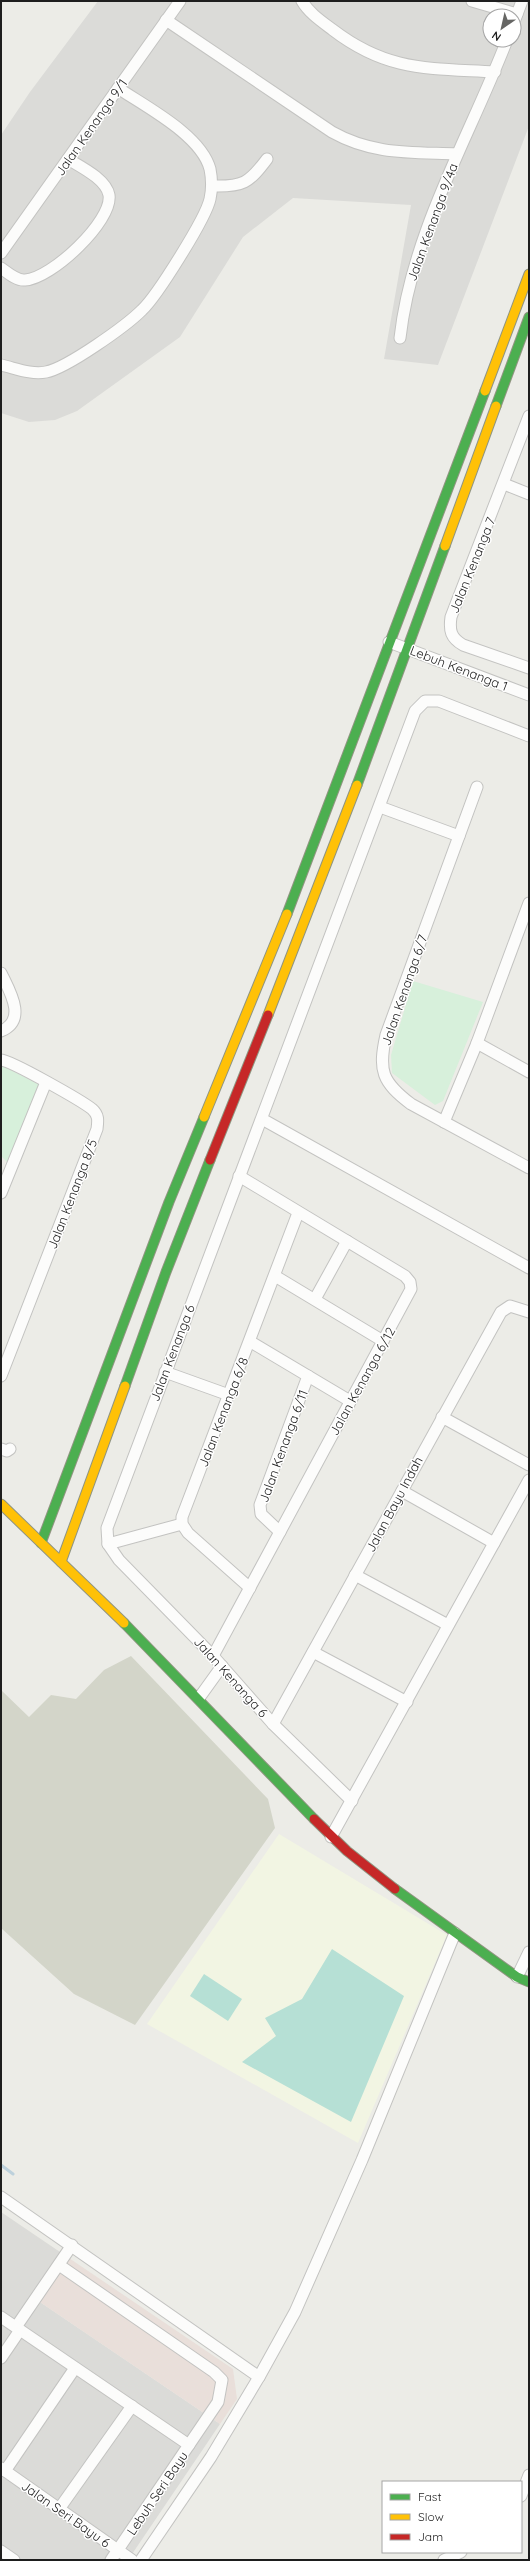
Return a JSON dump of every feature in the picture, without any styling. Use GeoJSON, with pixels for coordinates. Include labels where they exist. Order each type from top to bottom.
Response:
{"type":"FeatureCollection","features":[{"type":"Feature","properties":{"kind":"street","name":"Jalan Kenanga 9/1"},"geometry":{"type":"LineString","coordinates":[[1,253],[180,1]]}},
{"type":"Feature","properties":{"kind":"street"},"geometry":{"type":"LineString","coordinates":[[302,1],[312,15],[335,32],[364,51],[388,62],[417,67],[495,72]]}},
{"type":"Feature","properties":{"kind":"street"},"geometry":{"type":"LineString","coordinates":[[472,1],[490,8]]}},
{"type":"Feature","properties":{"kind":"street"},"geometry":{"type":"LineString","coordinates":[[166,20],[332,132],[352,143],[392,152],[457,154]]}},
{"type":"Feature","properties":{"kind":"street","name":"Jalan Kenanga 9/4a"},"geometry":{"type":"LineString","coordinates":[[400,338],[404,306],[420,247],[457,154],[495,72],[504,48]]}},
{"type":"Feature","properties":{"kind":"street"},"geometry":{"type":"LineString","coordinates":[[1,365],[31,373],[45,373],[60,368],[132,319],[152,298],[203,218],[210,200],[212,186],[210,169],[202,151],[183,133],[118,88]]}},
{"type":"Feature","properties":{"kind":"street"},"geometry":{"type":"LineString","coordinates":[[212,186],[232,186],[245,183],[254,177],[267,158]]}},
{"type":"Feature","properties":{"kind":"street"},"geometry":{"type":"LineString","coordinates":[[1,268],[24,280],[37,278],[60,263],[82,244],[97,224],[109,201],[109,194],[96,178],[68,159]]}},
{"type":"Feature","properties":{"kind":"street"},"geometry":{"type":"LineString","coordinates":[[41,1543],[169,1202],[282,927],[529,274]]}},
{"type":"Feature","properties":{"kind":"street"},"geometry":{"type":"LineString","coordinates":[[61,1562],[166,1272],[237,1090],[291,962],[529,317]]}},
{"type":"Feature","properties":{"kind":"street","name":"Jalan Kenanga 7"},"geometry":{"type":"LineString","coordinates":[[529,416],[504,484],[451,617],[449,629],[455,640],[464,645],[529,668]]}},
{"type":"Feature","properties":{"kind":"street"},"geometry":{"type":"LineString","coordinates":[[504,484],[529,494]]}},
{"type":"Feature","properties":{"kind":"street","name":"Lebuh Kenanga 1"},"geometry":{"type":"LineString","coordinates":[[389,642],[529,694]]}},
{"type":"Feature","properties":{"kind":"street","name":"Jalan Kenanga 6"},"geometry":{"type":"LineString","coordinates":[[352,1801],[273,1724],[213,1656],[118,1560],[108,1544],[107,1528],[111,1511],[262,1119],[415,711],[425,701],[439,701],[529,736]]}},
{"type":"Feature","properties":{"kind":"street","name":"Jalan Kenanga 6/7"},"geometry":{"type":"LineString","coordinates":[[477,787],[386,1035],[381,1057],[383,1076],[394,1091],[411,1104],[529,1168]]}},
{"type":"Feature","properties":{"kind":"street"},"geometry":{"type":"LineString","coordinates":[[380,807],[459,836]]}},
{"type":"Feature","properties":{"kind":"street"},"geometry":{"type":"LineString","coordinates":[[444,1122],[526,918],[529,903]]}},
{"type":"Feature","properties":{"kind":"street"},"geometry":{"type":"LineString","coordinates":[[1,973],[16,1011],[13,1021],[1,1031]]}},
{"type":"Feature","properties":{"kind":"street"},"geometry":{"type":"LineString","coordinates":[[477,1043],[529,1072]]}},
{"type":"Feature","properties":{"kind":"street","name":"Jalan Kenanga 8/5"},"geometry":{"type":"LineString","coordinates":[[1,1060],[46,1082],[92,1109],[98,1117],[97,1129],[4,1357],[1,1376]]}},
{"type":"Feature","properties":{"kind":"street"},"geometry":{"type":"LineString","coordinates":[[1,1193],[5,1170],[46,1082]]}},
{"type":"Feature","properties":{"kind":"street"},"geometry":{"type":"LineString","coordinates":[[262,1119],[529,1268]]}},
{"type":"Feature","properties":{"kind":"street","name":"Jalan Kenanga 6/12"},"geometry":{"type":"LineString","coordinates":[[213,1656],[350,1401],[407,1300],[411,1289],[410,1282],[405,1276],[298,1213],[240,1176]]}},
{"type":"Feature","properties":{"kind":"street","name":"Jalan Kenanga 6/8"},"geometry":{"type":"LineString","coordinates":[[182,1524],[182,1517],[251,1342],[298,1213]]}},
{"type":"Feature","properties":{"kind":"street"},"geometry":{"type":"LineString","coordinates":[[315,1300],[347,1241]]}},
{"type":"Feature","properties":{"kind":"street"},"geometry":{"type":"LineString","coordinates":[[275,1276],[383,1342]]}},
{"type":"Feature","properties":{"kind":"street","name":"Jalan Bayu Indah"},"geometry":{"type":"LineString","coordinates":[[273,1724],[501,1312],[510,1306],[529,1312]]}},
{"type":"Feature","properties":{"kind":"street"},"geometry":{"type":"LineString","coordinates":[[251,1342],[350,1401]]}},
{"type":"Feature","properties":{"kind":"street"},"geometry":{"type":"LineString","coordinates":[[165,1372],[229,1395]]}},
{"type":"Feature","properties":{"kind":"street","name":"Jalan Kenanga 6/11"},"geometry":{"type":"LineString","coordinates":[[280,1532],[261,1514],[260,1505],[308,1376]]}},
{"type":"Feature","properties":{"kind":"street"},"geometry":{"type":"LineString","coordinates":[[442,1417],[529,1465]]}},
{"type":"Feature","properties":{"kind":"street"},"geometry":{"type":"LineString","coordinates":[[331,1837],[529,1480]]}},
{"type":"Feature","properties":{"kind":"street"},"geometry":{"type":"LineString","coordinates":[[402,1491],[494,1542]]}},
{"type":"Feature","properties":{"kind":"street"},"geometry":{"type":"LineString","coordinates":[[1,1504],[198,1698],[331,1837],[381,1879],[518,1977],[529,1982]]}},
{"type":"Feature","properties":{"kind":"street"},"geometry":{"type":"LineString","coordinates":[[108,1544],[182,1524],[188,1533],[250,1588]]}},
{"type":"Feature","properties":{"kind":"street"},"geometry":{"type":"LineString","coordinates":[[355,1575],[448,1625]]}},
{"type":"Feature","properties":{"kind":"street"},"geometry":{"type":"LineString","coordinates":[[314,1652],[407,1702]]}},
{"type":"Feature","properties":{"kind":"street"},"geometry":{"type":"LineString","coordinates":[[198,1698],[222,1666]]}},
{"type":"Feature","properties":{"kind":"street"},"geometry":{"type":"LineString","coordinates":[[141,2560],[211,2457],[259,2378],[295,2312],[362,2160],[455,1933]]}},
{"type":"Feature","properties":{"kind":"street"},"geometry":{"type":"LineString","coordinates":[[518,1977],[529,1952]]}},
{"type":"Feature","properties":{"kind":"street"},"geometry":{"type":"LineString","coordinates":[[1,2197],[72,2245],[259,2378]]}},
{"type":"Feature","properties":{"kind":"street"},"geometry":{"type":"LineString","coordinates":[[1,2358],[18,2328],[72,2245]]}},
{"type":"Feature","properties":{"kind":"street","name":"Lebuh Seri Bayu"},"geometry":{"type":"LineString","coordinates":[[59,2265],[214,2372],[222,2380],[218,2402],[111,2560]]}},
{"type":"Feature","properties":{"kind":"street"},"geometry":{"type":"LineString","coordinates":[[1,2317],[188,2445]]}},
{"type":"Feature","properties":{"kind":"street"},"geometry":{"type":"LineString","coordinates":[[3,2470],[76,2368]]}},
{"type":"Feature","properties":{"kind":"street"},"geometry":{"type":"LineString","coordinates":[[58,2509],[132,2406]]}},
{"type":"Feature","properties":{"kind":"street","name":"Jalan Seri Bayu 6"},"geometry":{"type":"LineString","coordinates":[[3,2470],[132,2560]]}},
{"type":"Feature","properties":{"kind":"street"},"geometry":{"type":"LineString","coordinates":[[522,2493],[529,2474]]}},
{"type":"Feature","properties":{"kind":"street"},"geometry":{"type":"LineString","coordinates":[[1,2551],[14,2560]]}},
{"type":"Feature","properties":{"kind":"street"},"geometry":{"type":"LineString","coordinates":[[444,2560],[459,2553]]}},
{"type":"Feature","properties":{"kind":"shaded area"},"geometry":{"type":"Polygon","coordinates":[[[98,1],[529,1],[529,126],[438,365],[384,359],[411,205],[293,198],[243,237],[180,337],[77,411],[55,420],[29,422],[1,413],[1,135],[30,92],[98,1]]]}},
{"type":"Feature","properties":{"kind":"shaded area"},"geometry":{"type":"Polygon","coordinates":[[[413,981],[483,1002],[443,1101],[435,1105],[392,1073],[391,1055],[413,981]]]}},
{"type":"Feature","properties":{"kind":"shaded area"},"geometry":{"type":"Polygon","coordinates":[[[1,1065],[40,1085],[7,1162],[1,1156],[1,1065]]]}},
{"type":"Feature","properties":{"kind":"shaded area"},"geometry":{"type":"Polygon","coordinates":[[[131,1656],[268,1799],[275,1828],[135,2025],[74,1994],[1,1928],[1,1690],[29,1717],[51,1695],[76,1699],[104,1670],[131,1656]]]}},
{"type":"Feature","properties":{"kind":"shaded area"},"geometry":{"type":"Polygon","coordinates":[[[279,1834],[447,1935],[358,2143],[147,2024],[279,1834]]]}},
{"type":"Feature","properties":{"kind":"shaded area"},"geometry":{"type":"Polygon","coordinates":[[[332,1949],[404,1996],[351,2122],[242,2062],[276,2036],[265,2018],[302,1999],[332,1949]]]}},
{"type":"Feature","properties":{"kind":"shaded area"},"geometry":{"type":"Polygon","coordinates":[[[204,1974],[242,1999],[228,2021],[190,1996],[204,1974]]]}},
{"type":"Feature","properties":{"kind":"shaded area"},"geometry":{"type":"Polygon","coordinates":[[[1,2212],[60,2252],[31,2296],[220,2424],[128,2560],[1,2560],[1,2212]]]}},
{"type":"Feature","properties":{"kind":"shaded area"},"geometry":{"type":"Polygon","coordinates":[[[60,2252],[233,2369],[237,2399],[220,2424],[31,2296],[60,2252]]]}},
{"type":"Feature","properties":{"kind":"waterway"},"geometry":{"type":"LineString","coordinates":[[1,2165],[13,2174]]}},
{"type":"Feature","properties":{"kind":"traffic: fast"},"geometry":{"type":"LineString","coordinates":[[496,406],[529,317]]}},
{"type":"Feature","properties":{"kind":"traffic: fast"},"geometry":{"type":"LineString","coordinates":[[287,914],[485,391]]}},
{"type":"Feature","properties":{"kind":"traffic: fast"},"geometry":{"type":"LineString","coordinates":[[357,785],[445,546]]}},
{"type":"Feature","properties":{"kind":"traffic: fast"},"geometry":{"type":"LineString","coordinates":[[41,1543],[169,1202],[204,1117]]}},
{"type":"Feature","properties":{"kind":"traffic: fast"},"geometry":{"type":"LineString","coordinates":[[125,1386],[166,1272],[210,1160]]}},
{"type":"Feature","properties":{"kind":"traffic: fast"},"geometry":{"type":"LineString","coordinates":[[124,1623],[314,1819]]}},
{"type":"Feature","properties":{"kind":"traffic: fast"},"geometry":{"type":"LineString","coordinates":[[395,1889],[517,1977],[529,1982]]}},
{"type":"Feature","properties":{"kind":"traffic: slow"},"geometry":{"type":"LineString","coordinates":[[485,391],[529,274]]}},
{"type":"Feature","properties":{"kind":"traffic: slow"},"geometry":{"type":"LineString","coordinates":[[445,546],[496,406]]}},
{"type":"Feature","properties":{"kind":"traffic: slow"},"geometry":{"type":"LineString","coordinates":[[268,1015],[357,785]]}},
{"type":"Feature","properties":{"kind":"traffic: slow"},"geometry":{"type":"LineString","coordinates":[[204,1117],[287,914]]}},
{"type":"Feature","properties":{"kind":"traffic: slow"},"geometry":{"type":"LineString","coordinates":[[61,1562],[125,1386]]}},
{"type":"Feature","properties":{"kind":"traffic: slow"},"geometry":{"type":"LineString","coordinates":[[1,1504],[124,1623]]}},
{"type":"Feature","properties":{"kind":"traffic: jam"},"geometry":{"type":"LineString","coordinates":[[210,1160],[268,1015]]}},
{"type":"Feature","properties":{"kind":"traffic: jam"},"geometry":{"type":"LineString","coordinates":[[314,1819],[347,1851],[395,1889]]}}]}
